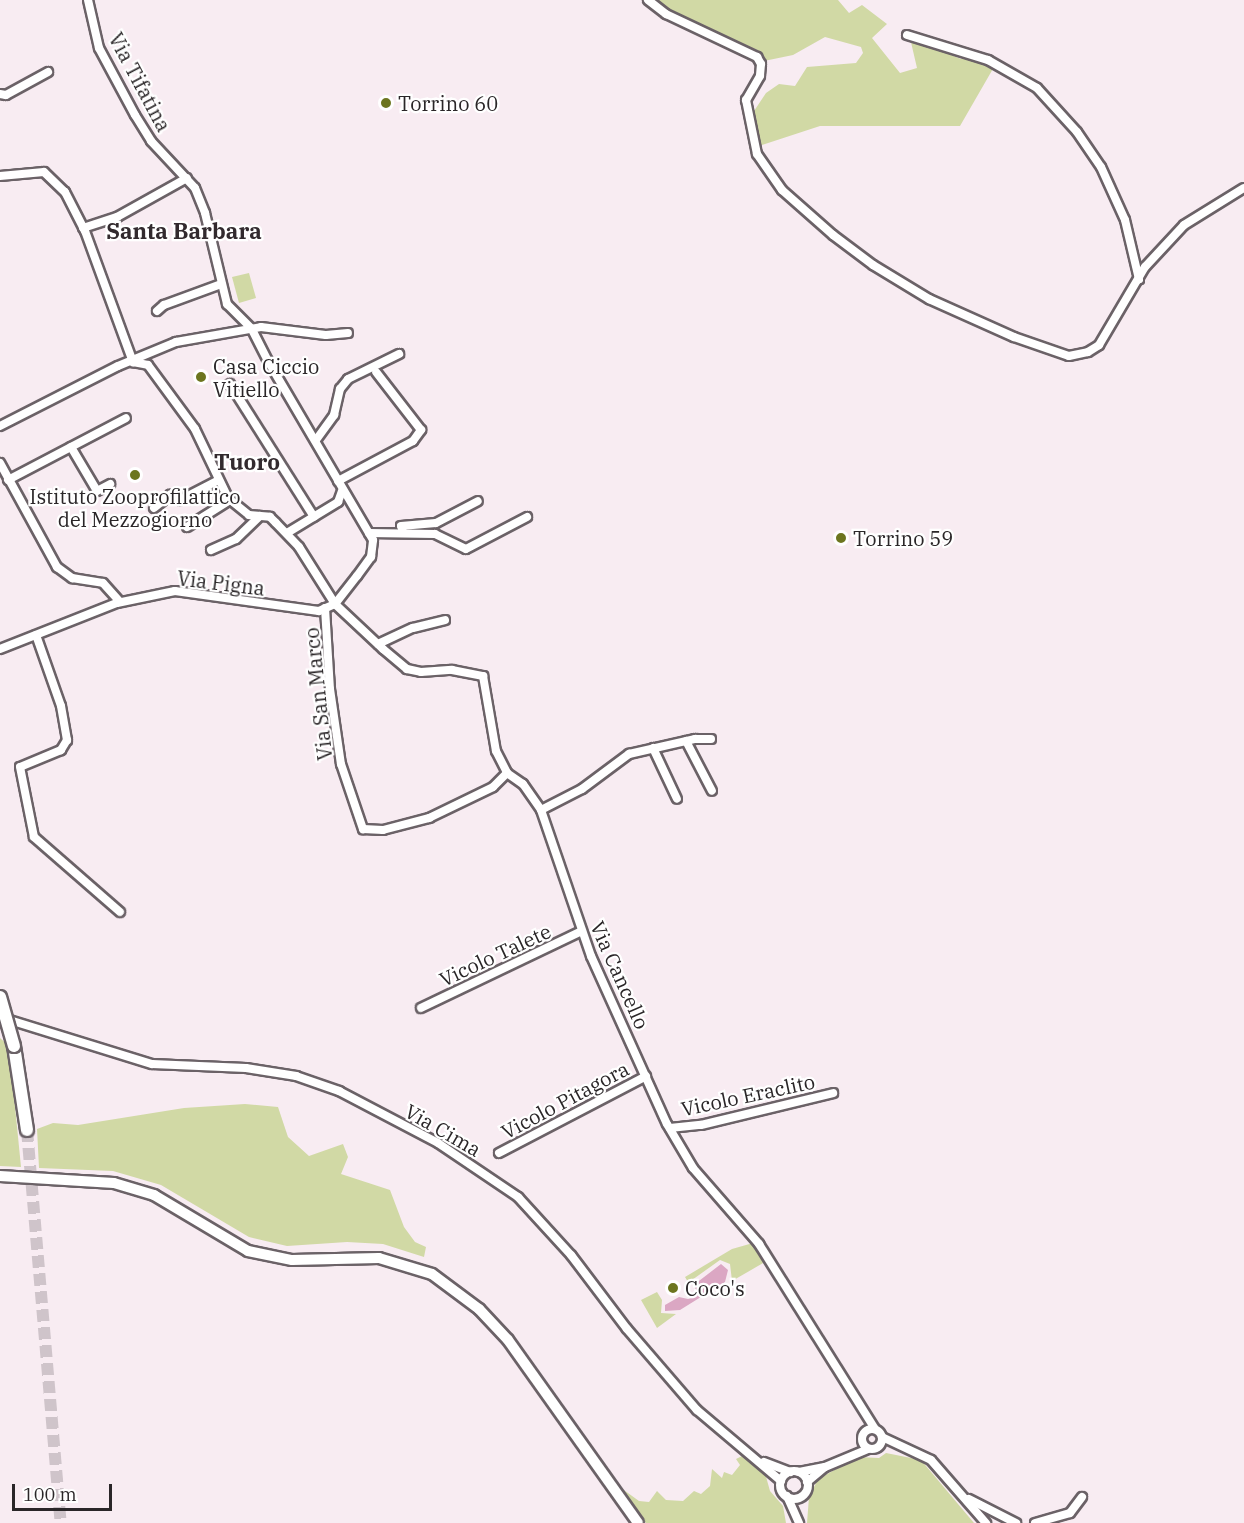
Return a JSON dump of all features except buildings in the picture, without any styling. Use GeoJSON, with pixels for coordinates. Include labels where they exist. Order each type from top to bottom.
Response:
{"type":"FeatureCollection","features":[{"type":"Feature","properties":{"kind":"highway"},"geometry":{"type":"LineString","coordinates":[[0,997],[14,1046],[27,1130]]}},
{"type":"Feature","properties":{"kind":"main road"},"geometry":{"type":"LineString","coordinates":[[0,1176],[114,1184],[154,1195],[248,1251],[292,1260],[379,1258],[432,1274],[479,1309],[508,1340],[638,1523]]}},
{"type":"Feature","properties":{"kind":"street","name":"Via Tifatina"},"geometry":{"type":"LineString","coordinates":[[88,0],[99,48],[135,115],[156,148],[187,178],[205,213],[221,284],[231,311],[252,329],[316,440],[342,491],[369,533]]}},
{"type":"Feature","properties":{"kind":"street"},"geometry":{"type":"LineString","coordinates":[[648,0],[666,14],[757,57],[761,64],[760,76],[746,100],[749,122],[757,154],[782,190],[873,265],[929,298],[1014,337],[1077,356],[1099,345],[1153,255],[1184,225],[1244,188]]}},
{"type":"Feature","properties":{"kind":"street"},"geometry":{"type":"LineString","coordinates":[[907,35],[988,60],[1037,88],[1077,132],[1101,167],[1125,220],[1139,279]]}},
{"type":"Feature","properties":{"kind":"street"},"geometry":{"type":"LineString","coordinates":[[0,94],[6,95],[48,72]]}},
{"type":"Feature","properties":{"kind":"street"},"geometry":{"type":"LineString","coordinates":[[0,175],[44,172],[65,192],[83,228],[133,362]]}},
{"type":"Feature","properties":{"kind":"street"},"geometry":{"type":"LineString","coordinates":[[83,228],[117,218],[187,178]]}},
{"type":"Feature","properties":{"kind":"street"},"geometry":{"type":"LineString","coordinates":[[157,311],[164,304],[221,284]]}},
{"type":"Feature","properties":{"kind":"street"},"geometry":{"type":"LineString","coordinates":[[0,426],[118,366],[133,362],[176,342],[252,329],[295,329],[326,335],[348,333]]}},
{"type":"Feature","properties":{"kind":"street"},"geometry":{"type":"LineString","coordinates":[[316,440],[334,415],[340,389],[348,379],[399,354]]}},
{"type":"Feature","properties":{"kind":"street"},"geometry":{"type":"LineString","coordinates":[[133,362],[148,365],[195,429],[217,481],[230,500],[249,515],[270,517],[287,533],[338,502],[342,491]]}},
{"type":"Feature","properties":{"kind":"street"},"geometry":{"type":"LineString","coordinates":[[338,481],[413,441],[421,430],[376,372]]}},
{"type":"Feature","properties":{"kind":"street"},"geometry":{"type":"LineString","coordinates":[[230,384],[314,517]]}},
{"type":"Feature","properties":{"kind":"street"},"geometry":{"type":"LineString","coordinates":[[8,480],[126,418]]}},
{"type":"Feature","properties":{"kind":"street"},"geometry":{"type":"LineString","coordinates":[[71,447],[97,491],[110,484]]}},
{"type":"Feature","properties":{"kind":"street"},"geometry":{"type":"LineString","coordinates":[[0,463],[57,567],[72,578],[103,583],[120,602]]}},
{"type":"Feature","properties":{"kind":"street"},"geometry":{"type":"LineString","coordinates":[[154,508],[170,495],[180,500],[217,481]]}},
{"type":"Feature","properties":{"kind":"street"},"geometry":{"type":"LineString","coordinates":[[187,527],[230,500]]}},
{"type":"Feature","properties":{"kind":"street"},"geometry":{"type":"LineString","coordinates":[[403,532],[401,526],[436,523],[478,501]]}},
{"type":"Feature","properties":{"kind":"street"},"geometry":{"type":"LineString","coordinates":[[211,550],[236,539],[260,516]]}},
{"type":"Feature","properties":{"kind":"street"},"geometry":{"type":"LineString","coordinates":[[335,604],[370,557],[369,533],[435,534],[466,549],[527,517]]}},
{"type":"Feature","properties":{"kind":"street","name":"Via Cancello"},"geometry":{"type":"LineString","coordinates":[[287,533],[335,604],[407,669],[421,672],[452,670],[483,676],[489,727],[507,773],[523,784],[541,810],[582,931],[670,1128],[693,1168],[759,1244],[882,1437]]}},
{"type":"Feature","properties":{"kind":"street","name":"Via Pigna"},"geometry":{"type":"LineString","coordinates":[[0,650],[120,602],[175,591],[300,610],[325,608],[335,604]]}},
{"type":"Feature","properties":{"kind":"street","name":"Via San Marco"},"geometry":{"type":"LineString","coordinates":[[325,608],[330,689],[341,764],[363,829],[383,830],[429,818],[494,787],[507,773]]}},
{"type":"Feature","properties":{"kind":"street"},"geometry":{"type":"LineString","coordinates":[[378,644],[413,628],[445,620]]}},
{"type":"Feature","properties":{"kind":"street"},"geometry":{"type":"LineString","coordinates":[[36,635],[61,706],[67,740],[62,750],[20,768],[34,837],[120,912]]}},
{"type":"Feature","properties":{"kind":"street"},"geometry":{"type":"LineString","coordinates":[[541,810],[582,789],[629,754],[686,741],[711,739]]}},
{"type":"Feature","properties":{"kind":"street"},"geometry":{"type":"LineString","coordinates":[[686,741],[712,791]]}},
{"type":"Feature","properties":{"kind":"street"},"geometry":{"type":"LineString","coordinates":[[653,748],[677,799]]}},
{"type":"Feature","properties":{"kind":"street","name":"Vicolo Talete"},"geometry":{"type":"LineString","coordinates":[[421,1008],[582,931]]}},
{"type":"Feature","properties":{"kind":"street","name":"Via Cima"},"geometry":{"type":"LineString","coordinates":[[0,1017],[152,1064],[246,1068],[296,1076],[339,1091],[438,1143],[518,1197],[571,1255],[627,1329],[697,1410],[731,1441],[761,1461],[781,1481],[798,1521]]}},
{"type":"Feature","properties":{"kind":"street","name":"Vicolo Pitagora"},"geometry":{"type":"LineString","coordinates":[[499,1153],[646,1076]]}},
{"type":"Feature","properties":{"kind":"street","name":"Vicolo Eraclito"},"geometry":{"type":"LineString","coordinates":[[670,1128],[701,1125],[833,1093]]}},
{"type":"Feature","properties":{"kind":"street"},"geometry":{"type":"LineString","coordinates":[[850,1453],[864,1434],[868,1416]]}},
{"type":"Feature","properties":{"kind":"street"},"geometry":{"type":"LineString","coordinates":[[864,1434],[875,1429]]}},
{"type":"Feature","properties":{"kind":"street"},"geometry":{"type":"LineString","coordinates":[[864,1434],[868,1449]]}},
{"type":"Feature","properties":{"kind":"street"},"geometry":{"type":"LineString","coordinates":[[880,1446],[882,1437],[931,1460],[986,1523]]}},
{"type":"Feature","properties":{"kind":"street"},"geometry":{"type":"LineString","coordinates":[[795,1472],[807,1482],[825,1467],[850,1453],[880,1446],[900,1446]]}},
{"type":"Feature","properties":{"kind":"street","name":"Via Cima"},"geometry":{"type":"LineString","coordinates":[[761,1461],[795,1472]]}},
{"type":"Feature","properties":{"kind":"street"},"geometry":{"type":"LineString","coordinates":[[781,1481],[795,1472],[825,1467]]}},
{"type":"Feature","properties":{"kind":"street","name":"Via Cima"},"geometry":{"type":"LineString","coordinates":[[798,1521],[807,1482]]}},
{"type":"Feature","properties":{"kind":"street"},"geometry":{"type":"LineString","coordinates":[[958,1492],[1016,1523]]}},
{"type":"Feature","properties":{"kind":"street"},"geometry":{"type":"LineString","coordinates":[[787,1496],[803,1495]]}},
{"type":"Feature","properties":{"kind":"street"},"geometry":{"type":"LineString","coordinates":[[1035,1523],[1070,1513],[1082,1497]]}},
{"type":"Feature","properties":{"kind":"green space"},"geometry":{"type":"Polygon","coordinates":[[[655,0],[838,0],[849,13],[862,5],[887,24],[872,38],[900,73],[917,68],[910,38],[961,59],[968,57],[994,67],[960,126],[820,126],[759,146],[750,117],[766,93],[779,84],[795,86],[807,67],[856,63],[863,53],[861,47],[825,37],[793,55],[764,61],[757,50],[686,20],[655,0]]]}},
{"type":"Feature","properties":{"kind":"green space"},"geometry":{"type":"Polygon","coordinates":[[[249,273],[256,298],[239,303],[232,277],[249,273]]]}},
{"type":"Feature","properties":{"kind":"green space"},"geometry":{"type":"Polygon","coordinates":[[[0,1038],[9,1046],[21,1167],[0,1166],[0,1038]]]}},
{"type":"Feature","properties":{"kind":"green space"},"geometry":{"type":"Polygon","coordinates":[[[245,1104],[278,1107],[288,1137],[309,1156],[343,1144],[348,1157],[341,1174],[390,1190],[404,1227],[415,1242],[426,1247],[424,1257],[383,1244],[347,1242],[287,1246],[249,1237],[161,1185],[113,1171],[39,1168],[37,1129],[53,1123],[78,1125],[184,1108],[245,1104]]]}},
{"type":"Feature","properties":{"kind":"green space"},"geometry":{"type":"Polygon","coordinates":[[[753,1243],[765,1262],[732,1281],[730,1264],[720,1260],[688,1282],[685,1277],[732,1249],[753,1243]]]}},
{"type":"Feature","properties":{"kind":"green space"},"geometry":{"type":"Polygon","coordinates":[[[657,1292],[662,1300],[661,1313],[676,1314],[657,1328],[641,1300],[657,1292]]]}},
{"type":"Feature","properties":{"kind":"green space"},"geometry":{"type":"Polygon","coordinates":[[[886,1453],[921,1460],[974,1523],[807,1523],[809,1497],[818,1479],[858,1457],[879,1458],[886,1453]]]}},
{"type":"Feature","properties":{"kind":"green space"},"geometry":{"type":"Polygon","coordinates":[[[742,1456],[765,1473],[770,1491],[783,1506],[786,1523],[646,1523],[620,1493],[621,1488],[639,1501],[649,1502],[657,1491],[666,1500],[683,1501],[694,1491],[701,1494],[710,1486],[712,1469],[722,1478],[724,1472],[732,1475],[740,1465],[736,1459],[742,1456]]]}},
{"type":"Feature","properties":{"kind":"shaded area"},"geometry":{"type":"Polygon","coordinates":[[[721,1264],[728,1270],[725,1282],[680,1310],[665,1311],[665,1305],[679,1297],[688,1299],[692,1298],[690,1293],[696,1295],[695,1284],[721,1264]]]}},
{"type":"Feature","properties":{"kind":"tunnel"},"geometry":{"type":"LineString","coordinates":[[27,1130],[61,1523]]}},
{"type":"Feature","properties":{"kind":"place","name":"Torrino 60"},"geometry":{"type":"Point","coordinates":[386,103]}},
{"type":"Feature","properties":{"kind":"place","name":"Casa Ciccio Vitiello"},"geometry":{"type":"Point","coordinates":[201,377]}},
{"type":"Feature","properties":{"kind":"place","name":"Istituto Zooprofilattico del Mezzogiorno"},"geometry":{"type":"Point","coordinates":[135,475]}},
{"type":"Feature","properties":{"kind":"place","name":"Torrino 59"},"geometry":{"type":"Point","coordinates":[841,538]}},
{"type":"Feature","properties":{"kind":"place","name":"Coco's"},"geometry":{"type":"Point","coordinates":[673,1288]}},
{"type":"Feature","properties":{"kind":"district","name":"Santa Barbara"},"geometry":{"type":"Point","coordinates":[184,231]}},
{"type":"Feature","properties":{"kind":"district","name":"Tuoro"},"geometry":{"type":"Point","coordinates":[247,462]}}]}
